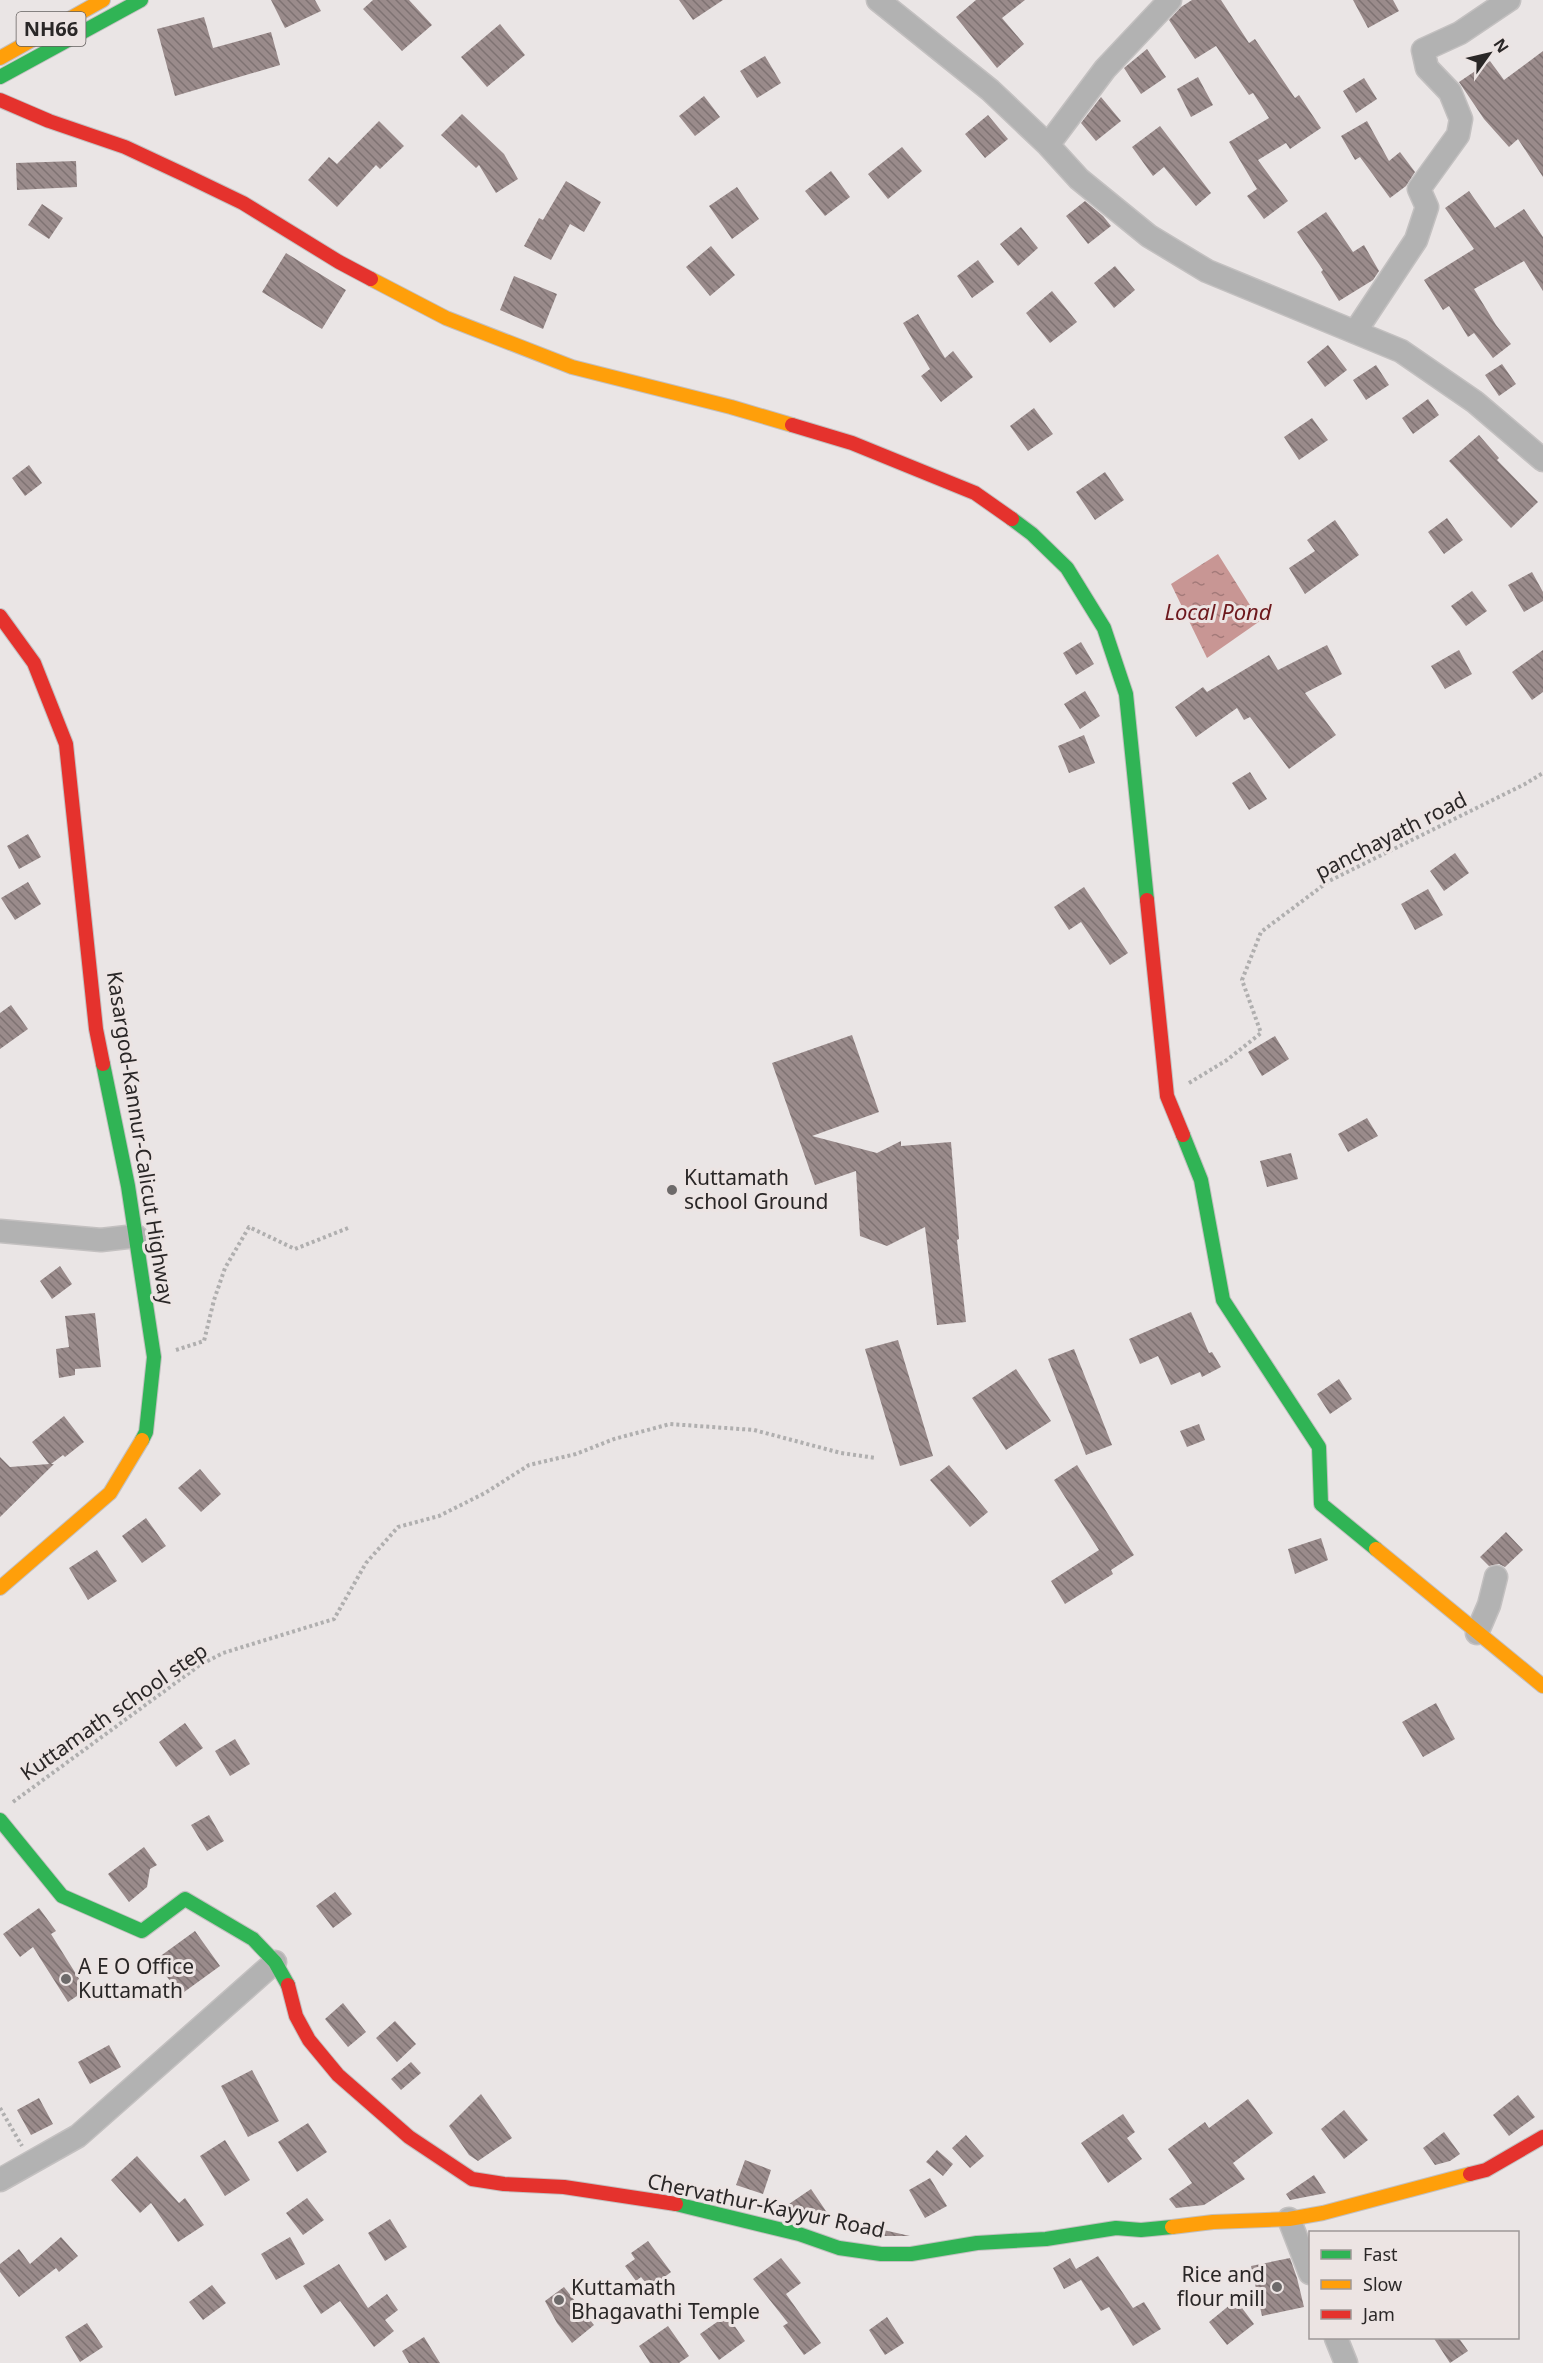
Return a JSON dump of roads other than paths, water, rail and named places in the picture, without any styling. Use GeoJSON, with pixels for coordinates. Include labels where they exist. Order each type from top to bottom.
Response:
{"type":"FeatureCollection","features":[{"type":"Feature","properties":{"kind":"main road","name":"NH66"},"geometry":{"type":"LineString","coordinates":[[0,58],[103,0]]}},
{"type":"Feature","properties":{"kind":"main road","name":"NH66"},"geometry":{"type":"LineString","coordinates":[[0,77],[141,0]]}},
{"type":"Feature","properties":{"kind":"main road"},"geometry":{"type":"LineString","coordinates":[[0,100],[49,121],[124,147],[243,203],[339,262],[446,318],[572,367],[731,406],[852,443],[975,493],[1032,534],[1067,568],[1104,628],[1126,694],[1167,1095],[1201,1180],[1223,1300],[1319,1447],[1321,1504],[1543,1686]]}},
{"type":"Feature","properties":{"kind":"main road","name":"Kasargod-Kannur-Calicut Highway"},"geometry":{"type":"LineString","coordinates":[[0,616],[34,663],[66,744],[96,1029],[128,1186],[154,1357],[146,1432],[110,1493],[0,1588]]}},
{"type":"Feature","properties":{"kind":"main road","name":"Chervathur-Kayyur Road"},"geometry":{"type":"LineString","coordinates":[[0,1820],[62,1896],[142,1931],[185,1899],[253,1939],[274,1962],[290,1989],[296,2016],[309,2040],[338,2075],[409,2137],[472,2179],[504,2184],[564,2187],[662,2200],[800,2234],[839,2248],[881,2254],[911,2254],[977,2243],[1046,2239],[1116,2228],[1141,2230],[1213,2222],[1289,2218],[1323,2213],[1486,2170],[1543,2137]]}},
{"type":"Feature","properties":{"kind":"street"},"geometry":{"type":"LineString","coordinates":[[878,0],[990,90],[1079,179],[1149,236],[1206,271],[1401,351],[1474,402],[1543,460]]}},
{"type":"Feature","properties":{"kind":"street"},"geometry":{"type":"LineString","coordinates":[[1047,145],[1105,69],[1170,0]]}},
{"type":"Feature","properties":{"kind":"street"},"geometry":{"type":"LineString","coordinates":[[1355,332],[1416,240],[1427,207],[1419,189],[1458,135],[1461,119],[1450,92],[1427,68],[1424,50],[1460,33],[1509,0]]}},
{"type":"Feature","properties":{"kind":"street"},"geometry":{"type":"LineString","coordinates":[[0,1231],[101,1240],[136,1236]]}},
{"type":"Feature","properties":{"kind":"street"},"geometry":{"type":"LineString","coordinates":[[1477,1633],[1496,1577]]}},
{"type":"Feature","properties":{"kind":"street"},"geometry":{"type":"LineString","coordinates":[[0,2180],[78,2136],[274,1962]]}},
{"type":"Feature","properties":{"kind":"street"},"geometry":{"type":"LineString","coordinates":[[1289,2218],[1309,2268]]}},
{"type":"Feature","properties":{"kind":"street"},"geometry":{"type":"LineString","coordinates":[[1337,2339],[1346,2363]]}},
{"type":"Feature","properties":{"kind":"water","name":"Local Pond"},"geometry":{"type":"Polygon","coordinates":[[[1218,554],[1260,621],[1207,658],[1171,584],[1218,554]]]}},
{"type":"Feature","properties":{"kind":"place","name":"Kuttamath school Ground"},"geometry":{"type":"Point","coordinates":[672,1190]}},
{"type":"Feature","properties":{"kind":"place","name":"A E O Office Kuttamath"},"geometry":{"type":"Point","coordinates":[66,1979]}},
{"type":"Feature","properties":{"kind":"place","name":"Rice and flour mill"},"geometry":{"type":"Point","coordinates":[1277,2287]}},
{"type":"Feature","properties":{"kind":"place","name":"Kuttamath Bhagavathi Temple"},"geometry":{"type":"Point","coordinates":[559,2300]}}]}
